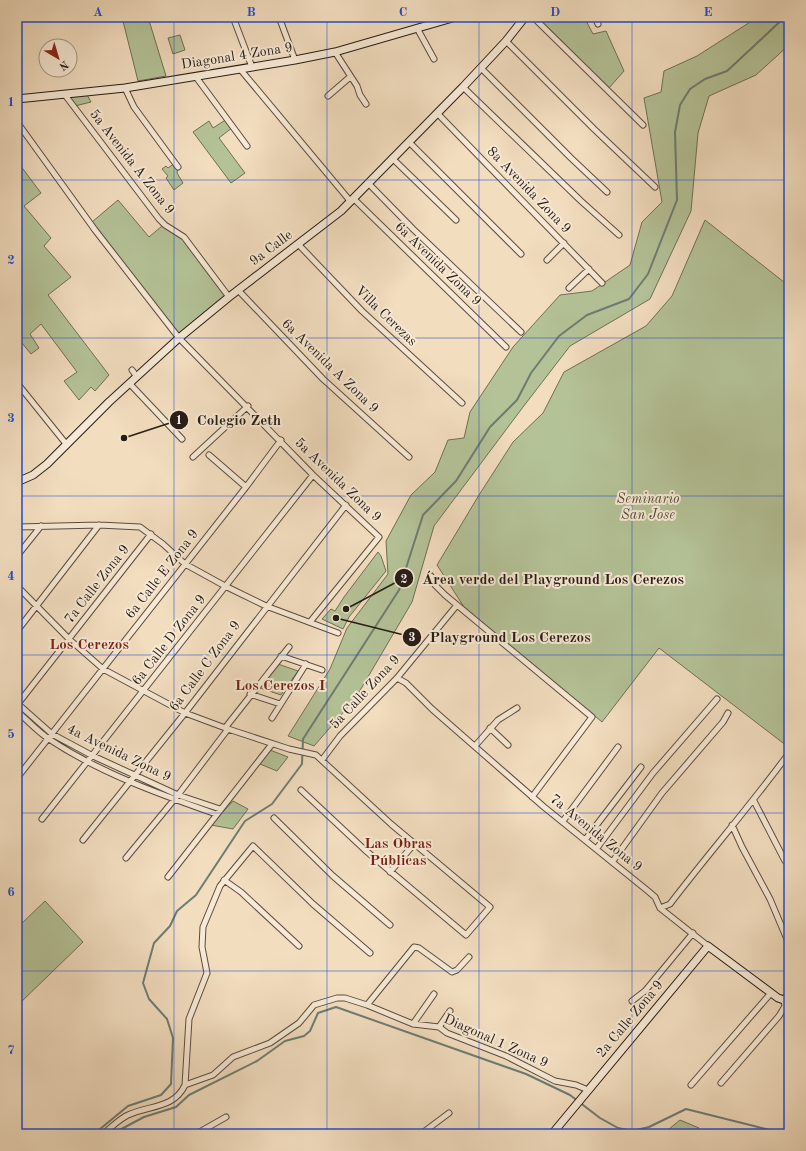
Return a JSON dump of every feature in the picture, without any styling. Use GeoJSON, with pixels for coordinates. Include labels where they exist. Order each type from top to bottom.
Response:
{"type":"FeatureCollection","features":[{"type":"Feature","properties":{"kind":"street"},"geometry":{"type":"LineString","coordinates":[[233,17],[252,67]]}},
{"type":"Feature","properties":{"kind":"street"},"geometry":{"type":"LineString","coordinates":[[279,17],[295,60]]}},
{"type":"Feature","properties":{"kind":"street","name":"Diagonal 4 Zona 9"},"geometry":{"type":"LineString","coordinates":[[17,99],[125,88],[295,60],[335,52],[456,17]]}},
{"type":"Feature","properties":{"kind":"street","name":"9a Calle"},"geometry":{"type":"LineString","coordinates":[[17,482],[40,470],[179,338],[352,200],[481,68],[506,41],[525,17]]}},
{"type":"Feature","properties":{"kind":"street"},"geometry":{"type":"LineString","coordinates":[[532,17],[643,125]]}},
{"type":"Feature","properties":{"kind":"street"},"geometry":{"type":"LineString","coordinates":[[595,17],[598,24]]}},
{"type":"Feature","properties":{"kind":"street"},"geometry":{"type":"LineString","coordinates":[[417,28],[434,59]]}},
{"type":"Feature","properties":{"kind":"street"},"geometry":{"type":"LineString","coordinates":[[506,41],[594,129],[655,187]]}},
{"type":"Feature","properties":{"kind":"street"},"geometry":{"type":"LineString","coordinates":[[335,52],[366,104]]}},
{"type":"Feature","properties":{"kind":"street"},"geometry":{"type":"LineString","coordinates":[[481,68],[607,192]]}},
{"type":"Feature","properties":{"kind":"street","name":"6a Avenida Zona 9"},"geometry":{"type":"LineString","coordinates":[[240,69],[352,200],[506,347]]}},
{"type":"Feature","properties":{"kind":"street"},"geometry":{"type":"LineString","coordinates":[[196,77],[247,146]]}},
{"type":"Feature","properties":{"kind":"street"},"geometry":{"type":"LineString","coordinates":[[328,96],[350,77]]}},
{"type":"Feature","properties":{"kind":"street"},"geometry":{"type":"LineString","coordinates":[[463,87],[581,201],[619,235]]}},
{"type":"Feature","properties":{"kind":"street"},"geometry":{"type":"LineString","coordinates":[[125,88],[134,107],[178,167]]}},
{"type":"Feature","properties":{"kind":"street","name":"5a Avenida A Zona 9"},"geometry":{"type":"LineString","coordinates":[[65,95],[159,219],[165,225],[184,237],[229,297]]}},
{"type":"Feature","properties":{"kind":"street","name":"8a Avenida Zona 9"},"geometry":{"type":"LineString","coordinates":[[437,113],[602,283]]}},
{"type":"Feature","properties":{"kind":"street","name":"5a Avenida Zona 9"},"geometry":{"type":"LineString","coordinates":[[17,122],[91,224],[179,338],[248,406],[313,475],[380,537],[310,622]]}},
{"type":"Feature","properties":{"kind":"street"},"geometry":{"type":"LineString","coordinates":[[409,142],[521,254]]}},
{"type":"Feature","properties":{"kind":"street"},"geometry":{"type":"LineString","coordinates":[[392,158],[456,220]]}},
{"type":"Feature","properties":{"kind":"street"},"geometry":{"type":"LineString","coordinates":[[368,183],[413,229],[521,332]]}},
{"type":"Feature","properties":{"kind":"street","name":"Villa Cerezas"},"geometry":{"type":"LineString","coordinates":[[298,244],[362,311],[462,403]]}},
{"type":"Feature","properties":{"kind":"street"},"geometry":{"type":"LineString","coordinates":[[546,260],[564,244]]}},
{"type":"Feature","properties":{"kind":"street"},"geometry":{"type":"LineString","coordinates":[[569,288],[589,269]]}},
{"type":"Feature","properties":{"kind":"street","name":"6a Avenida A Zona 9"},"geometry":{"type":"LineString","coordinates":[[238,290],[323,379],[408,457]]}},
{"type":"Feature","properties":{"kind":"street"},"geometry":{"type":"LineString","coordinates":[[132,370],[137,377]]}},
{"type":"Feature","properties":{"kind":"street"},"geometry":{"type":"LineString","coordinates":[[17,383],[67,445]]}},
{"type":"Feature","properties":{"kind":"street"},"geometry":{"type":"LineString","coordinates":[[130,384],[182,439]]}},
{"type":"Feature","properties":{"kind":"street"},"geometry":{"type":"LineString","coordinates":[[193,457],[248,406]]}},
{"type":"Feature","properties":{"kind":"street","name":"6a Calle E Zona 9"},"geometry":{"type":"LineString","coordinates":[[17,778],[246,488],[281,440]]}},
{"type":"Feature","properties":{"kind":"street"},"geometry":{"type":"LineString","coordinates":[[209,455],[246,488]]}},
{"type":"Feature","properties":{"kind":"street","name":"6a Calle D Zona 9"},"geometry":{"type":"LineString","coordinates":[[42,819],[144,692],[225,586],[313,475]]}},
{"type":"Feature","properties":{"kind":"street","name":"6a Calle C Zona 9"},"geometry":{"type":"LineString","coordinates":[[83,840],[185,713],[266,606],[346,506]]}},
{"type":"Feature","properties":{"kind":"street"},"geometry":{"type":"LineString","coordinates":[[17,631],[98,525]]}},
{"type":"Feature","properties":{"kind":"street"},"geometry":{"type":"LineString","coordinates":[[17,527],[98,525],[136,526],[151,534],[185,564],[225,586],[266,606],[338,632]]}},
{"type":"Feature","properties":{"kind":"street"},"geometry":{"type":"LineString","coordinates":[[17,556],[41,526]]}},
{"type":"Feature","properties":{"kind":"street","name":"7a Calle Zona 9"},"geometry":{"type":"LineString","coordinates":[[17,704],[151,534]]}},
{"type":"Feature","properties":{"kind":"street"},"geometry":{"type":"LineString","coordinates":[[431,576],[439,589],[457,605],[592,717],[532,797]]}},
{"type":"Feature","properties":{"kind":"street"},"geometry":{"type":"LineString","coordinates":[[17,586],[69,639],[103,669],[185,713],[226,729],[272,744],[316,755],[414,843],[490,908],[466,935],[390,872],[301,790]]}},
{"type":"Feature","properties":{"kind":"street","name":"5a Calle Zona 9"},"geometry":{"type":"LineString","coordinates":[[322,760],[340,736],[397,678],[457,605]]}},
{"type":"Feature","properties":{"kind":"street"},"geometry":{"type":"LineString","coordinates":[[126,858],[176,797],[250,694],[289,647]]}},
{"type":"Feature","properties":{"kind":"street"},"geometry":{"type":"LineString","coordinates":[[282,656],[322,670]]}},
{"type":"Feature","properties":{"kind":"street"},"geometry":{"type":"LineString","coordinates":[[272,718],[306,664]]}},
{"type":"Feature","properties":{"kind":"street","name":"7a Avenida Zona 9"},"geometry":{"type":"LineString","coordinates":[[397,678],[406,682],[432,709],[532,797],[613,861],[655,897],[660,908],[771,993],[786,997]]}},
{"type":"Feature","properties":{"kind":"street"},"geometry":{"type":"LineString","coordinates":[[250,694],[280,704]]}},
{"type":"Feature","properties":{"kind":"street"},"geometry":{"type":"LineString","coordinates":[[597,848],[654,773],[717,699]]}},
{"type":"Feature","properties":{"kind":"street","name":"4a Avenida Zona 9"},"geometry":{"type":"LineString","coordinates":[[17,704],[52,734],[176,797]]}},
{"type":"Feature","properties":{"kind":"street"},"geometry":{"type":"LineString","coordinates":[[475,746],[501,717],[517,708]]}},
{"type":"Feature","properties":{"kind":"street","name":"4a Avenida Zona 9"},"geometry":{"type":"LineString","coordinates":[[17,711],[48,739],[88,762],[130,781],[218,812]]}},
{"type":"Feature","properties":{"kind":"street"},"geometry":{"type":"LineString","coordinates":[[613,861],[662,793],[723,722],[728,713]]}},
{"type":"Feature","properties":{"kind":"street"},"geometry":{"type":"LineString","coordinates":[[490,728],[508,745]]}},
{"type":"Feature","properties":{"kind":"street"},"geometry":{"type":"LineString","coordinates":[[168,877],[272,744]]}},
{"type":"Feature","properties":{"kind":"street"},"geometry":{"type":"LineString","coordinates":[[563,821],[618,747]]}},
{"type":"Feature","properties":{"kind":"street"},"geometry":{"type":"LineString","coordinates":[[660,908],[670,904],[732,825],[754,801],[789,753]]}},
{"type":"Feature","properties":{"kind":"street"},"geometry":{"type":"LineString","coordinates":[[585,840],[641,767]]}},
{"type":"Feature","properties":{"kind":"street"},"geometry":{"type":"LineString","coordinates":[[754,801],[785,861]]}},
{"type":"Feature","properties":{"kind":"street"},"geometry":{"type":"LineString","coordinates":[[274,818],[334,876],[390,925]]}},
{"type":"Feature","properties":{"kind":"street"},"geometry":{"type":"LineString","coordinates":[[732,825],[772,904],[789,944]]}},
{"type":"Feature","properties":{"kind":"street"},"geometry":{"type":"LineString","coordinates":[[390,872],[414,843]]}},
{"type":"Feature","properties":{"kind":"street"},"geometry":{"type":"LineString","coordinates":[[103,1134],[126,1115],[168,1103],[181,1093],[186,1085],[189,1020],[207,973],[202,947],[203,927],[224,880],[253,846],[313,904],[370,953]]}},
{"type":"Feature","properties":{"kind":"street"},"geometry":{"type":"LineString","coordinates":[[224,880],[241,892],[298,946]]}},
{"type":"Feature","properties":{"kind":"street"},"geometry":{"type":"LineString","coordinates":[[632,1001],[652,983],[693,933]]}},
{"type":"Feature","properties":{"kind":"street"},"geometry":{"type":"LineString","coordinates":[[367,1005],[416,946],[452,972],[457,970],[469,957]]}},
{"type":"Feature","properties":{"kind":"street","name":"2a Calle Zona 9"},"geometry":{"type":"LineString","coordinates":[[552,1134],[708,946]]}},
{"type":"Feature","properties":{"kind":"street"},"geometry":{"type":"LineString","coordinates":[[691,1086],[771,993]]}},
{"type":"Feature","properties":{"kind":"street"},"geometry":{"type":"LineString","coordinates":[[413,1024],[434,994]]}},
{"type":"Feature","properties":{"kind":"street","name":"Diagonal 1 Zona 9"},"geometry":{"type":"LineString","coordinates":[[186,1085],[213,1075],[233,1058],[270,1043],[299,1023],[318,1003],[341,997],[367,1005],[413,1024],[439,1027],[447,1034],[506,1056],[555,1081],[576,1085],[587,1091]]}},
{"type":"Feature","properties":{"kind":"street"},"geometry":{"type":"LineString","coordinates":[[721,1083],[779,1016],[785,1006],[786,997]]}},
{"type":"Feature","properties":{"kind":"street"},"geometry":{"type":"LineString","coordinates":[[439,1027],[450,1011]]}},
{"type":"Feature","properties":{"kind":"street"},"geometry":{"type":"LineString","coordinates":[[421,1134],[449,1113]]}},
{"type":"Feature","properties":{"kind":"street"},"geometry":{"type":"LineString","coordinates":[[196,1134],[226,1117]]}},
{"type":"Feature","properties":{"kind":"green space"},"geometry":{"type":"Polygon","coordinates":[[[122,17],[148,17],[166,76],[138,81],[122,17]]]}},
{"type":"Feature","properties":{"kind":"green space"},"geometry":{"type":"Polygon","coordinates":[[[537,17],[584,17],[593,34],[606,31],[624,71],[609,88],[537,17]]]}},
{"type":"Feature","properties":{"kind":"green space"},"geometry":{"type":"Polygon","coordinates":[[[758,17],[789,17],[789,45],[756,75],[709,96],[698,133],[691,211],[650,299],[570,346],[434,526],[412,602],[355,699],[314,746],[288,736],[330,669],[347,628],[388,574],[386,541],[411,495],[435,472],[448,440],[464,438],[470,412],[513,347],[560,295],[592,291],[630,265],[642,222],[662,202],[644,98],[661,92],[664,71],[697,56],[758,17]]]}},
{"type":"Feature","properties":{"kind":"green space"},"geometry":{"type":"Polygon","coordinates":[[[180,35],[185,50],[173,54],[168,38],[180,35]]]}},
{"type":"Feature","properties":{"kind":"green space"},"geometry":{"type":"Polygon","coordinates":[[[86,93],[91,102],[75,106],[67,95],[86,93]]]}},
{"type":"Feature","properties":{"kind":"green space"},"geometry":{"type":"Polygon","coordinates":[[[227,119],[233,127],[219,138],[245,173],[231,183],[193,132],[209,121],[213,128],[227,119]]]}},
{"type":"Feature","properties":{"kind":"green space"},"geometry":{"type":"Polygon","coordinates":[[[17,161],[41,193],[24,206],[51,238],[44,246],[71,277],[48,295],[109,375],[95,391],[91,387],[79,400],[64,381],[77,372],[41,324],[30,334],[39,348],[31,354],[17,337],[17,161]]]}},
{"type":"Feature","properties":{"kind":"green space"},"geometry":{"type":"Polygon","coordinates":[[[175,163],[178,167],[177,173],[183,183],[174,190],[166,178],[168,176],[162,169],[166,166],[168,168],[175,163]]]}},
{"type":"Feature","properties":{"kind":"green space"},"geometry":{"type":"Polygon","coordinates":[[[118,200],[149,237],[162,226],[182,237],[225,296],[179,335],[92,222],[118,200]]]}},
{"type":"Feature","properties":{"kind":"green space","name":"Seminario San Jose"},"geometry":{"type":"Polygon","coordinates":[[[705,220],[789,286],[789,745],[787,746],[659,648],[602,722],[464,607],[437,565],[513,442],[543,413],[564,372],[646,326],[672,296],[705,220]]]}},
{"type":"Feature","properties":{"kind":"green space"},"geometry":{"type":"Polygon","coordinates":[[[378,552],[381,556],[386,571],[349,617],[343,629],[322,619],[331,609],[335,611],[378,552]]]}},
{"type":"Feature","properties":{"kind":"green space"},"geometry":{"type":"Polygon","coordinates":[[[278,664],[298,671],[281,695],[260,688],[278,664]]]}},
{"type":"Feature","properties":{"kind":"green space"},"geometry":{"type":"Polygon","coordinates":[[[270,750],[288,757],[277,771],[260,764],[270,750]]]}},
{"type":"Feature","properties":{"kind":"green space"},"geometry":{"type":"Polygon","coordinates":[[[233,801],[248,809],[233,829],[211,825],[233,801]]]}},
{"type":"Feature","properties":{"kind":"green space"},"geometry":{"type":"Polygon","coordinates":[[[45,901],[83,942],[17,1006],[17,928],[45,901]]]}},
{"type":"Feature","properties":{"kind":"green space"},"geometry":{"type":"Polygon","coordinates":[[[680,1120],[699,1128],[691,1134],[663,1134],[680,1120]]]}},
{"type":"Feature","properties":{"kind":"waterway"},"geometry":{"type":"LineString","coordinates":[[94,1134],[128,1106],[161,1095],[171,1084],[173,1038],[167,1019],[149,999],[143,983],[154,943],[170,926],[177,911],[196,895],[245,821],[272,804],[302,764],[303,739],[399,590],[423,515],[456,481],[490,427],[517,400],[531,373],[559,336],[587,315],[629,299],[648,274],[677,200],[675,132],[680,105],[690,89],[705,79],[727,71],[785,17]]}},
{"type":"Feature","properties":{"kind":"waterway"},"geometry":{"type":"LineString","coordinates":[[112,1134],[144,1117],[176,1107],[189,1095],[257,1061],[285,1041],[304,1036],[310,1031],[318,1013],[336,1007],[526,1074],[570,1095],[600,1118],[618,1128],[632,1131],[649,1127],[686,1109],[782,1133],[789,1123]]}},
{"type":"Feature","properties":{"kind":"place","name":"Colegio Zeth"},"geometry":{"type":"Point","coordinates":[124,438]}},
{"type":"Feature","properties":{"kind":"place","name":"Área verde del Playground Los Cerezos"},"geometry":{"type":"Point","coordinates":[346,609]}},
{"type":"Feature","properties":{"kind":"place","name":"Playground Los Cerezos"},"geometry":{"type":"Point","coordinates":[336,618]}},
{"type":"Feature","properties":{"kind":"district","name":"Los Cerezos"},"geometry":{"type":"Point","coordinates":[89,645]}},
{"type":"Feature","properties":{"kind":"district","name":"Los Cerezos I"},"geometry":{"type":"Point","coordinates":[280,686]}},
{"type":"Feature","properties":{"kind":"district","name":"Las Obras Públicas"},"geometry":{"type":"Point","coordinates":[398,852]}}]}
